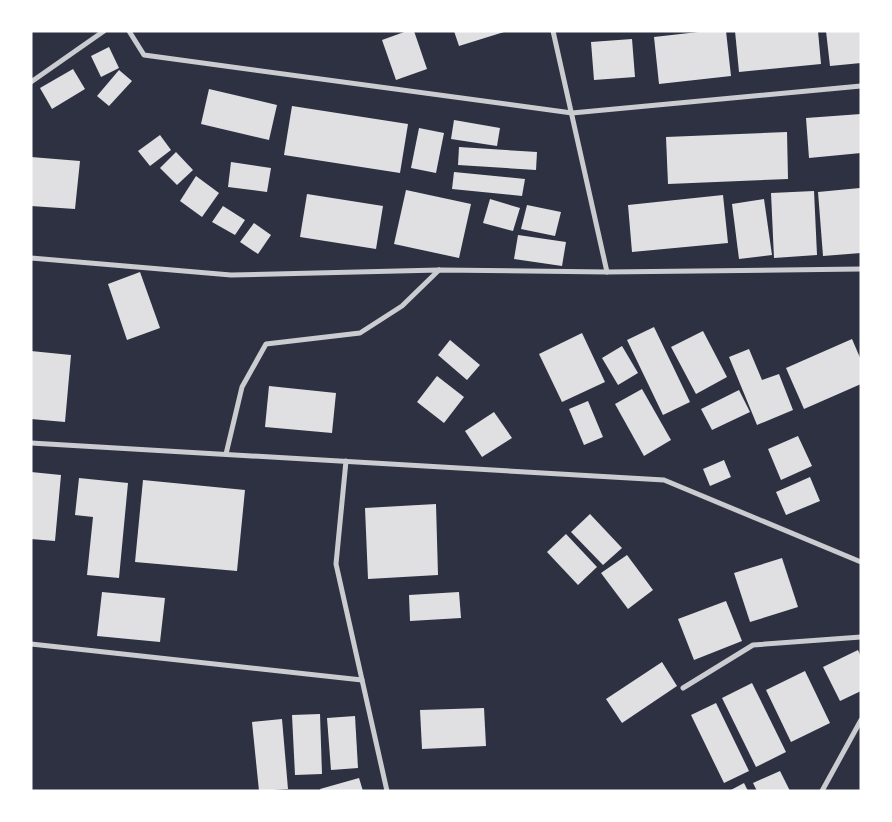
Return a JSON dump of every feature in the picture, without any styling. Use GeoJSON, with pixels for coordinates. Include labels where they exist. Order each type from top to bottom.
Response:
{"type":"FeatureCollection","features":[{"type":"Feature","properties":{"kind":"street"},"geometry":{"type":"LineString","coordinates":[[31,82],[104,31]]}},
{"type":"Feature","properties":{"kind":"street"},"geometry":{"type":"LineString","coordinates":[[129,31],[144,55],[572,113],[861,86]]}},
{"type":"Feature","properties":{"kind":"street"},"geometry":{"type":"LineString","coordinates":[[553,31],[607,272]]}},
{"type":"Feature","properties":{"kind":"street"},"geometry":{"type":"LineString","coordinates":[[31,258],[231,275],[439,270],[607,272],[861,269]]}},
{"type":"Feature","properties":{"kind":"street"},"geometry":{"type":"LineString","coordinates":[[226,454],[242,387],[266,344],[360,333],[402,306],[439,270]]}},
{"type":"Feature","properties":{"kind":"street"},"geometry":{"type":"LineString","coordinates":[[31,443],[664,480],[861,562]]}},
{"type":"Feature","properties":{"kind":"street"},"geometry":{"type":"LineString","coordinates":[[346,462],[336,564],[387,791]]}},
{"type":"Feature","properties":{"kind":"street"},"geometry":{"type":"LineString","coordinates":[[683,688],[753,645],[861,637]]}},
{"type":"Feature","properties":{"kind":"street"},"geometry":{"type":"LineString","coordinates":[[31,644],[362,680]]}},
{"type":"Feature","properties":{"kind":"street"},"geometry":{"type":"LineString","coordinates":[[822,791],[861,720]]}},
{"type":"Feature","properties":{"kind":"building"},"geometry":{"type":"Polygon","coordinates":[[[407,31],[414,31],[427,69],[396,80],[382,40],[407,31]]]}},
{"type":"Feature","properties":{"kind":"building"},"geometry":{"type":"Polygon","coordinates":[[[454,31],[504,31],[504,32],[459,46],[454,31]]]}},
{"type":"Feature","properties":{"kind":"building"},"geometry":{"type":"Polygon","coordinates":[[[707,31],[726,31],[731,76],[659,84],[654,37],[707,31]]]}},
{"type":"Feature","properties":{"kind":"building"},"geometry":{"type":"Polygon","coordinates":[[[735,31],[818,31],[821,64],[739,72],[735,31]]]}},
{"type":"Feature","properties":{"kind":"building"},"geometry":{"type":"Polygon","coordinates":[[[826,31],[861,31],[861,63],[830,66],[826,31]]]}},
{"type":"Feature","properties":{"kind":"building"},"geometry":{"type":"Polygon","coordinates":[[[632,39],[635,77],[594,80],[591,42],[632,39]]]}},
{"type":"Feature","properties":{"kind":"building"},"geometry":{"type":"Polygon","coordinates":[[[109,47],[119,68],[101,77],[91,56],[109,47]]]}},
{"type":"Feature","properties":{"kind":"building"},"geometry":{"type":"Polygon","coordinates":[[[73,69],[85,89],[52,109],[40,88],[73,69]]]}},
{"type":"Feature","properties":{"kind":"building"},"geometry":{"type":"Polygon","coordinates":[[[119,70],[132,81],[109,106],[97,96],[119,70]]]}},
{"type":"Feature","properties":{"kind":"building"},"geometry":{"type":"Polygon","coordinates":[[[209,89],[277,105],[269,140],[201,124],[209,89]]]}},
{"type":"Feature","properties":{"kind":"building"},"geometry":{"type":"Polygon","coordinates":[[[292,106],[408,124],[400,173],[284,155],[292,106]]]}},
{"type":"Feature","properties":{"kind":"building"},"geometry":{"type":"Polygon","coordinates":[[[861,114],[861,153],[809,158],[806,118],[861,114]]]}},
{"type":"Feature","properties":{"kind":"building"},"geometry":{"type":"Polygon","coordinates":[[[454,120],[500,128],[497,146],[451,139],[454,120]]]}},
{"type":"Feature","properties":{"kind":"building"},"geometry":{"type":"Polygon","coordinates":[[[419,128],[444,133],[436,173],[411,168],[419,128]]]}},
{"type":"Feature","properties":{"kind":"building"},"geometry":{"type":"Polygon","coordinates":[[[787,132],[788,179],[668,184],[666,137],[787,132]]]}},
{"type":"Feature","properties":{"kind":"building"},"geometry":{"type":"Polygon","coordinates":[[[160,135],[171,150],[150,166],[138,151],[160,135]]]}},
{"type":"Feature","properties":{"kind":"building"},"geometry":{"type":"Polygon","coordinates":[[[459,147],[537,152],[536,170],[458,165],[459,147]]]}},
{"type":"Feature","properties":{"kind":"building"},"geometry":{"type":"Polygon","coordinates":[[[176,152],[193,170],[177,185],[160,168],[176,152]]]}},
{"type":"Feature","properties":{"kind":"building"},"geometry":{"type":"Polygon","coordinates":[[[31,157],[80,161],[75,209],[31,206],[31,157]]]}},
{"type":"Feature","properties":{"kind":"building"},"geometry":{"type":"Polygon","coordinates":[[[231,162],[271,168],[267,192],[228,187],[231,162]]]}},
{"type":"Feature","properties":{"kind":"building"},"geometry":{"type":"Polygon","coordinates":[[[454,172],[525,179],[522,196],[452,189],[454,172]]]}},
{"type":"Feature","properties":{"kind":"building"},"geometry":{"type":"Polygon","coordinates":[[[196,176],[219,193],[202,217],[180,201],[196,176]]]}},
{"type":"Feature","properties":{"kind":"building"},"geometry":{"type":"Polygon","coordinates":[[[860,188],[861,253],[823,256],[818,192],[860,188]]]}},
{"type":"Feature","properties":{"kind":"building"},"geometry":{"type":"Polygon","coordinates":[[[406,190],[471,204],[459,258],[394,244],[406,190]]]}},
{"type":"Feature","properties":{"kind":"building"},"geometry":{"type":"Polygon","coordinates":[[[814,191],[817,255],[774,258],[771,193],[814,191]]]}},
{"type":"Feature","properties":{"kind":"building"},"geometry":{"type":"Polygon","coordinates":[[[307,194],[383,206],[376,249],[300,237],[307,194]]]}},
{"type":"Feature","properties":{"kind":"building"},"geometry":{"type":"Polygon","coordinates":[[[723,195],[728,243],[632,252],[628,205],[723,195]]]}},
{"type":"Feature","properties":{"kind":"building"},"geometry":{"type":"Polygon","coordinates":[[[490,199],[520,208],[513,231],[483,223],[490,199]]]}},
{"type":"Feature","properties":{"kind":"building"},"geometry":{"type":"Polygon","coordinates":[[[764,199],[772,255],[739,259],[732,204],[764,199]]]}},
{"type":"Feature","properties":{"kind":"building"},"geometry":{"type":"Polygon","coordinates":[[[527,205],[561,212],[555,236],[521,229],[527,205]]]}},
{"type":"Feature","properties":{"kind":"building"},"geometry":{"type":"Polygon","coordinates":[[[223,206],[245,220],[235,235],[212,222],[223,206]]]}},
{"type":"Feature","properties":{"kind":"building"},"geometry":{"type":"Polygon","coordinates":[[[254,223],[271,235],[258,254],[240,242],[254,223]]]}},
{"type":"Feature","properties":{"kind":"building"},"geometry":{"type":"Polygon","coordinates":[[[518,235],[566,242],[562,266],[514,259],[518,235]]]}},
{"type":"Feature","properties":{"kind":"building"},"geometry":{"type":"Polygon","coordinates":[[[140,272],[160,328],[127,340],[108,284],[140,272]]]}},
{"type":"Feature","properties":{"kind":"building"},"geometry":{"type":"Polygon","coordinates":[[[654,327],[690,402],[663,415],[627,340],[654,327]]]}},
{"type":"Feature","properties":{"kind":"building"},"geometry":{"type":"Polygon","coordinates":[[[703,331],[727,377],[696,394],[671,347],[703,331]]]}},
{"type":"Feature","properties":{"kind":"building"},"geometry":{"type":"Polygon","coordinates":[[[582,333],[605,382],[562,402],[539,354],[582,333]]]}},
{"type":"Feature","properties":{"kind":"building"},"geometry":{"type":"Polygon","coordinates":[[[852,339],[861,360],[861,384],[804,409],[786,368],[852,339]]]}},
{"type":"Feature","properties":{"kind":"building"},"geometry":{"type":"Polygon","coordinates":[[[450,340],[480,365],[467,380],[438,355],[450,340]]]}},
{"type":"Feature","properties":{"kind":"building"},"geometry":{"type":"Polygon","coordinates":[[[622,346],[638,373],[618,385],[602,358],[622,346]]]}},
{"type":"Feature","properties":{"kind":"building"},"geometry":{"type":"Polygon","coordinates":[[[749,349],[762,380],[779,374],[793,410],[757,425],[729,357],[749,349]]]}},
{"type":"Feature","properties":{"kind":"building"},"geometry":{"type":"Polygon","coordinates":[[[31,351],[71,355],[65,422],[31,419],[31,351]]]}},
{"type":"Feature","properties":{"kind":"building"},"geometry":{"type":"Polygon","coordinates":[[[437,376],[464,397],[444,423],[417,402],[437,376]]]}},
{"type":"Feature","properties":{"kind":"building"},"geometry":{"type":"Polygon","coordinates":[[[269,386],[336,393],[332,433],[265,427],[269,386]]]}},
{"type":"Feature","properties":{"kind":"building"},"geometry":{"type":"Polygon","coordinates":[[[642,389],[671,440],[644,456],[615,404],[642,389]]]}},
{"type":"Feature","properties":{"kind":"building"},"geometry":{"type":"Polygon","coordinates":[[[739,390],[750,412],[712,430],[701,409],[739,390]]]}},
{"type":"Feature","properties":{"kind":"building"},"geometry":{"type":"Polygon","coordinates":[[[588,401],[603,437],[584,445],[569,409],[588,401]]]}},
{"type":"Feature","properties":{"kind":"building"},"geometry":{"type":"Polygon","coordinates":[[[494,412],[512,438],[482,457],[465,431],[494,412]]]}},
{"type":"Feature","properties":{"kind":"building"},"geometry":{"type":"Polygon","coordinates":[[[798,436],[812,466],[781,480],[768,449],[798,436]]]}},
{"type":"Feature","properties":{"kind":"building"},"geometry":{"type":"Polygon","coordinates":[[[724,460],[731,477],[710,486],[703,469],[724,460]]]}},
{"type":"Feature","properties":{"kind":"building"},"geometry":{"type":"Polygon","coordinates":[[[31,472],[61,475],[55,541],[31,539],[31,472]]]}},
{"type":"Feature","properties":{"kind":"building"},"geometry":{"type":"Polygon","coordinates":[[[810,477],[820,501],[786,515],[776,492],[810,477]]]}},
{"type":"Feature","properties":{"kind":"building"},"geometry":{"type":"Polygon","coordinates":[[[79,478],[128,483],[119,578],[87,575],[93,517],[75,515],[79,478]]]}},
{"type":"Feature","properties":{"kind":"building"},"geometry":{"type":"Polygon","coordinates":[[[143,480],[245,490],[237,571],[135,562],[143,480]]]}},
{"type":"Feature","properties":{"kind":"building"},"geometry":{"type":"Polygon","coordinates":[[[436,504],[438,575],[368,579],[365,508],[436,504]]]}},
{"type":"Feature","properties":{"kind":"building"},"geometry":{"type":"Polygon","coordinates":[[[590,514],[622,548],[603,565],[571,532],[590,514]]]}},
{"type":"Feature","properties":{"kind":"building"},"geometry":{"type":"Polygon","coordinates":[[[566,534],[597,567],[578,585],[547,552],[566,534]]]}},
{"type":"Feature","properties":{"kind":"building"},"geometry":{"type":"Polygon","coordinates":[[[627,555],[653,590],[628,609],[601,573],[627,555]]]}},
{"type":"Feature","properties":{"kind":"building"},"geometry":{"type":"Polygon","coordinates":[[[782,558],[798,607],[750,622],[734,573],[782,558]]]}},
{"type":"Feature","properties":{"kind":"building"},"geometry":{"type":"Polygon","coordinates":[[[102,592],[165,598],[160,642],[97,636],[102,592]]]}},
{"type":"Feature","properties":{"kind":"building"},"geometry":{"type":"Polygon","coordinates":[[[459,592],[461,618],[410,621],[409,595],[459,592]]]}},
{"type":"Feature","properties":{"kind":"building"},"geometry":{"type":"Polygon","coordinates":[[[726,601],[742,641],[694,660],[678,619],[726,601]]]}},
{"type":"Feature","properties":{"kind":"building"},"geometry":{"type":"Polygon","coordinates":[[[858,650],[861,657],[861,691],[840,701],[823,667],[858,650]]]}},
{"type":"Feature","properties":{"kind":"building"},"geometry":{"type":"Polygon","coordinates":[[[662,662],[677,686],[622,723],[606,699],[662,662]]]}},
{"type":"Feature","properties":{"kind":"building"},"geometry":{"type":"Polygon","coordinates":[[[805,671],[830,723],[791,742],[766,690],[805,671]]]}},
{"type":"Feature","properties":{"kind":"building"},"geometry":{"type":"Polygon","coordinates":[[[752,683],[786,752],[756,767],[722,698],[752,683]]]}},
{"type":"Feature","properties":{"kind":"building"},"geometry":{"type":"Polygon","coordinates":[[[716,703],[749,771],[724,783],[691,715],[716,703]]]}},
{"type":"Feature","properties":{"kind":"building"},"geometry":{"type":"Polygon","coordinates":[[[484,708],[486,746],[422,749],[420,710],[484,708]]]}},
{"type":"Feature","properties":{"kind":"building"},"geometry":{"type":"Polygon","coordinates":[[[320,714],[322,774],[295,775],[292,715],[320,714]]]}},
{"type":"Feature","properties":{"kind":"building"},"geometry":{"type":"Polygon","coordinates":[[[355,716],[358,768],[331,770],[327,718],[355,716]]]}},
{"type":"Feature","properties":{"kind":"building"},"geometry":{"type":"Polygon","coordinates":[[[282,719],[288,789],[259,791],[252,722],[282,719]]]}},
{"type":"Feature","properties":{"kind":"building"},"geometry":{"type":"Polygon","coordinates":[[[780,771],[790,791],[757,791],[753,783],[780,771]]]}},
{"type":"Feature","properties":{"kind":"building"},"geometry":{"type":"Polygon","coordinates":[[[359,778],[363,791],[321,791],[320,789],[359,778]]]}},
{"type":"Feature","properties":{"kind":"building"},"geometry":{"type":"Polygon","coordinates":[[[744,783],[748,791],[729,791],[744,783]]]}}]}
